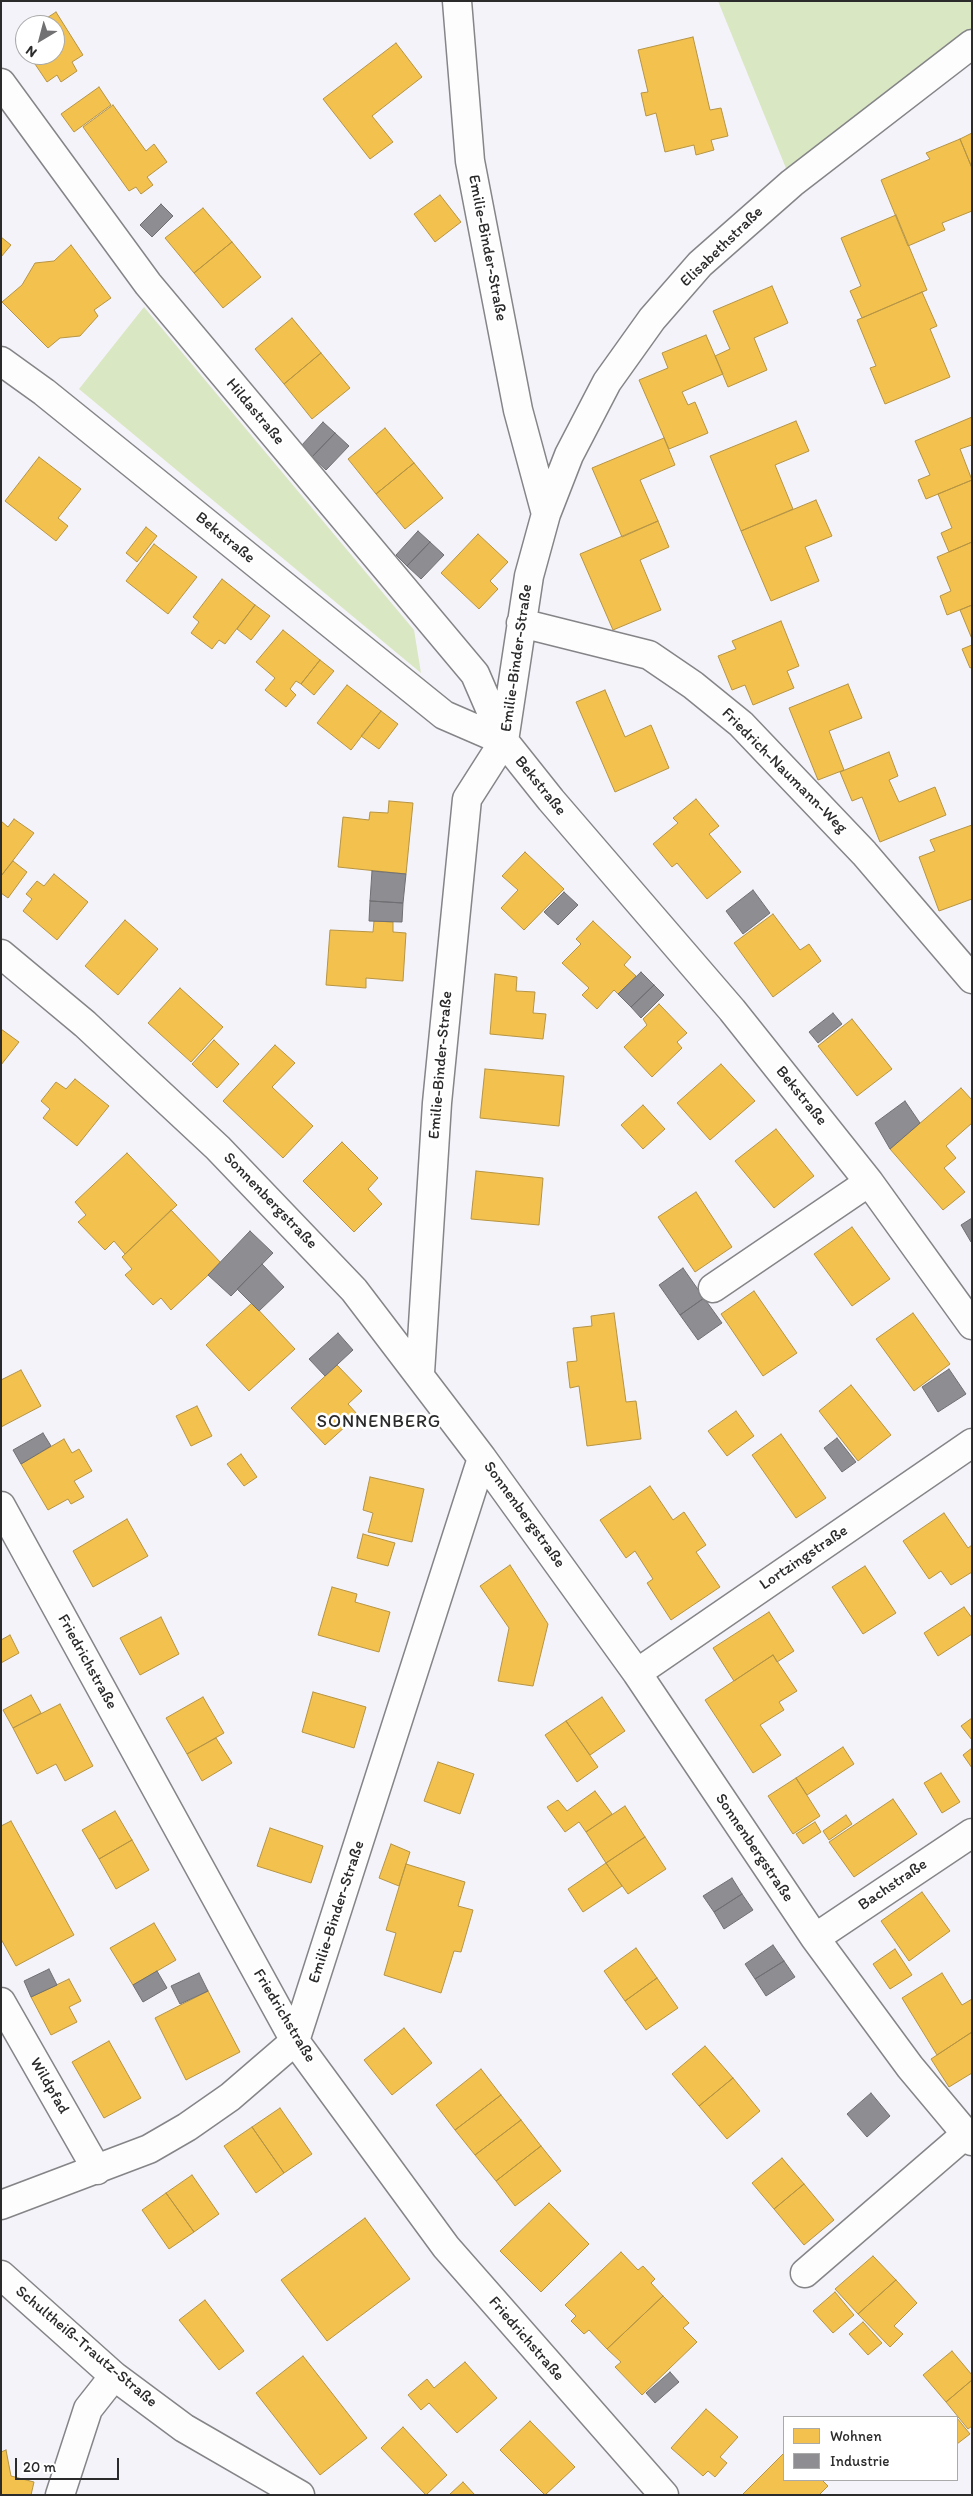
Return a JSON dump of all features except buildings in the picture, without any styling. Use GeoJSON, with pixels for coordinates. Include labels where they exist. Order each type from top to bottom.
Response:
{"type":"FeatureCollection","features":[{"type":"Feature","properties":{"kind":"street","name":"Emilie-Binder-Straße"},"geometry":{"type":"LineString","coordinates":[[420,1373],[437,1102],[467,799],[504,741],[529,576],[546,514],[518,410],[470,161],[456,1]]}},
{"type":"Feature","properties":{"kind":"street","name":"Elisabethstraße"},"geometry":{"type":"LineString","coordinates":[[546,514],[569,455],[607,382],[652,319],[700,264],[792,183],[972,44]]}},
{"type":"Feature","properties":{"kind":"street","name":"Hildastraße"},"geometry":{"type":"LineString","coordinates":[[1,83],[148,284],[475,674],[504,741]]}},
{"type":"Feature","properties":{"kind":"street","name":"Bekstraße"},"geometry":{"type":"LineString","coordinates":[[1,361],[44,392],[444,715],[504,741],[551,800],[732,1010],[869,1182],[972,1325]]}},
{"type":"Feature","properties":{"kind":"street","name":"Friedrich-Naumann-Weg"},"geometry":{"type":"LineString","coordinates":[[521,623],[649,655],[693,685],[741,724],[864,853],[972,979]]}},
{"type":"Feature","properties":{"kind":"street","name":"Sonnenbergstraße"},"geometry":{"type":"LineString","coordinates":[[1,954],[85,1024],[218,1148],[354,1290],[420,1373],[637,1673],[814,1938],[910,2066],[969,2137]]}},
{"type":"Feature","properties":{"kind":"street"},"geometry":{"type":"LineString","coordinates":[[713,1288],[869,1182]]}},
{"type":"Feature","properties":{"kind":"street","name":"Lortzingstraße"},"geometry":{"type":"LineString","coordinates":[[637,1673],[972,1444]]}},
{"type":"Feature","properties":{"kind":"street","name":"Emilie-Binder-Straße"},"geometry":{"type":"LineString","coordinates":[[295,2041],[482,1458]]}},
{"type":"Feature","properties":{"kind":"street","name":"Friedrichstraße"},"geometry":{"type":"LineString","coordinates":[[1,1506],[295,2041],[446,2247],[664,2495]]}},
{"type":"Feature","properties":{"kind":"street","name":"Bachstraße"},"geometry":{"type":"LineString","coordinates":[[814,1938],[972,1833]]}},
{"type":"Feature","properties":{"kind":"street","name":"Wildpfad"},"geometry":{"type":"LineString","coordinates":[[1,2002],[97,2170]]}},
{"type":"Feature","properties":{"kind":"street"},"geometry":{"type":"LineString","coordinates":[[1,2205],[149,2149],[187,2127],[230,2097],[295,2041]]}},
{"type":"Feature","properties":{"kind":"street"},"geometry":{"type":"LineString","coordinates":[[805,2273],[969,2137]]}},
{"type":"Feature","properties":{"kind":"street","name":"Schultheiß-Trautz-Straße"},"geometry":{"type":"LineString","coordinates":[[1,2275],[114,2376],[184,2428],[300,2495]]}},
{"type":"Feature","properties":{"kind":"street"},"geometry":{"type":"LineString","coordinates":[[60,2495],[88,2409],[114,2376]]}},
{"type":"Feature","properties":{"kind":"green space"},"geometry":{"type":"Polygon","coordinates":[[[718,1],[972,1],[972,44],[792,183],[718,1]]]}},
{"type":"Feature","properties":{"kind":"green space"},"geometry":{"type":"Polygon","coordinates":[[[144,307],[414,630],[421,673],[79,389],[144,307]]]}},
{"type":"Feature","properties":{"kind":"district","name":"SONNENBERG"},"geometry":{"type":"Point","coordinates":[379,1422]}}]}
